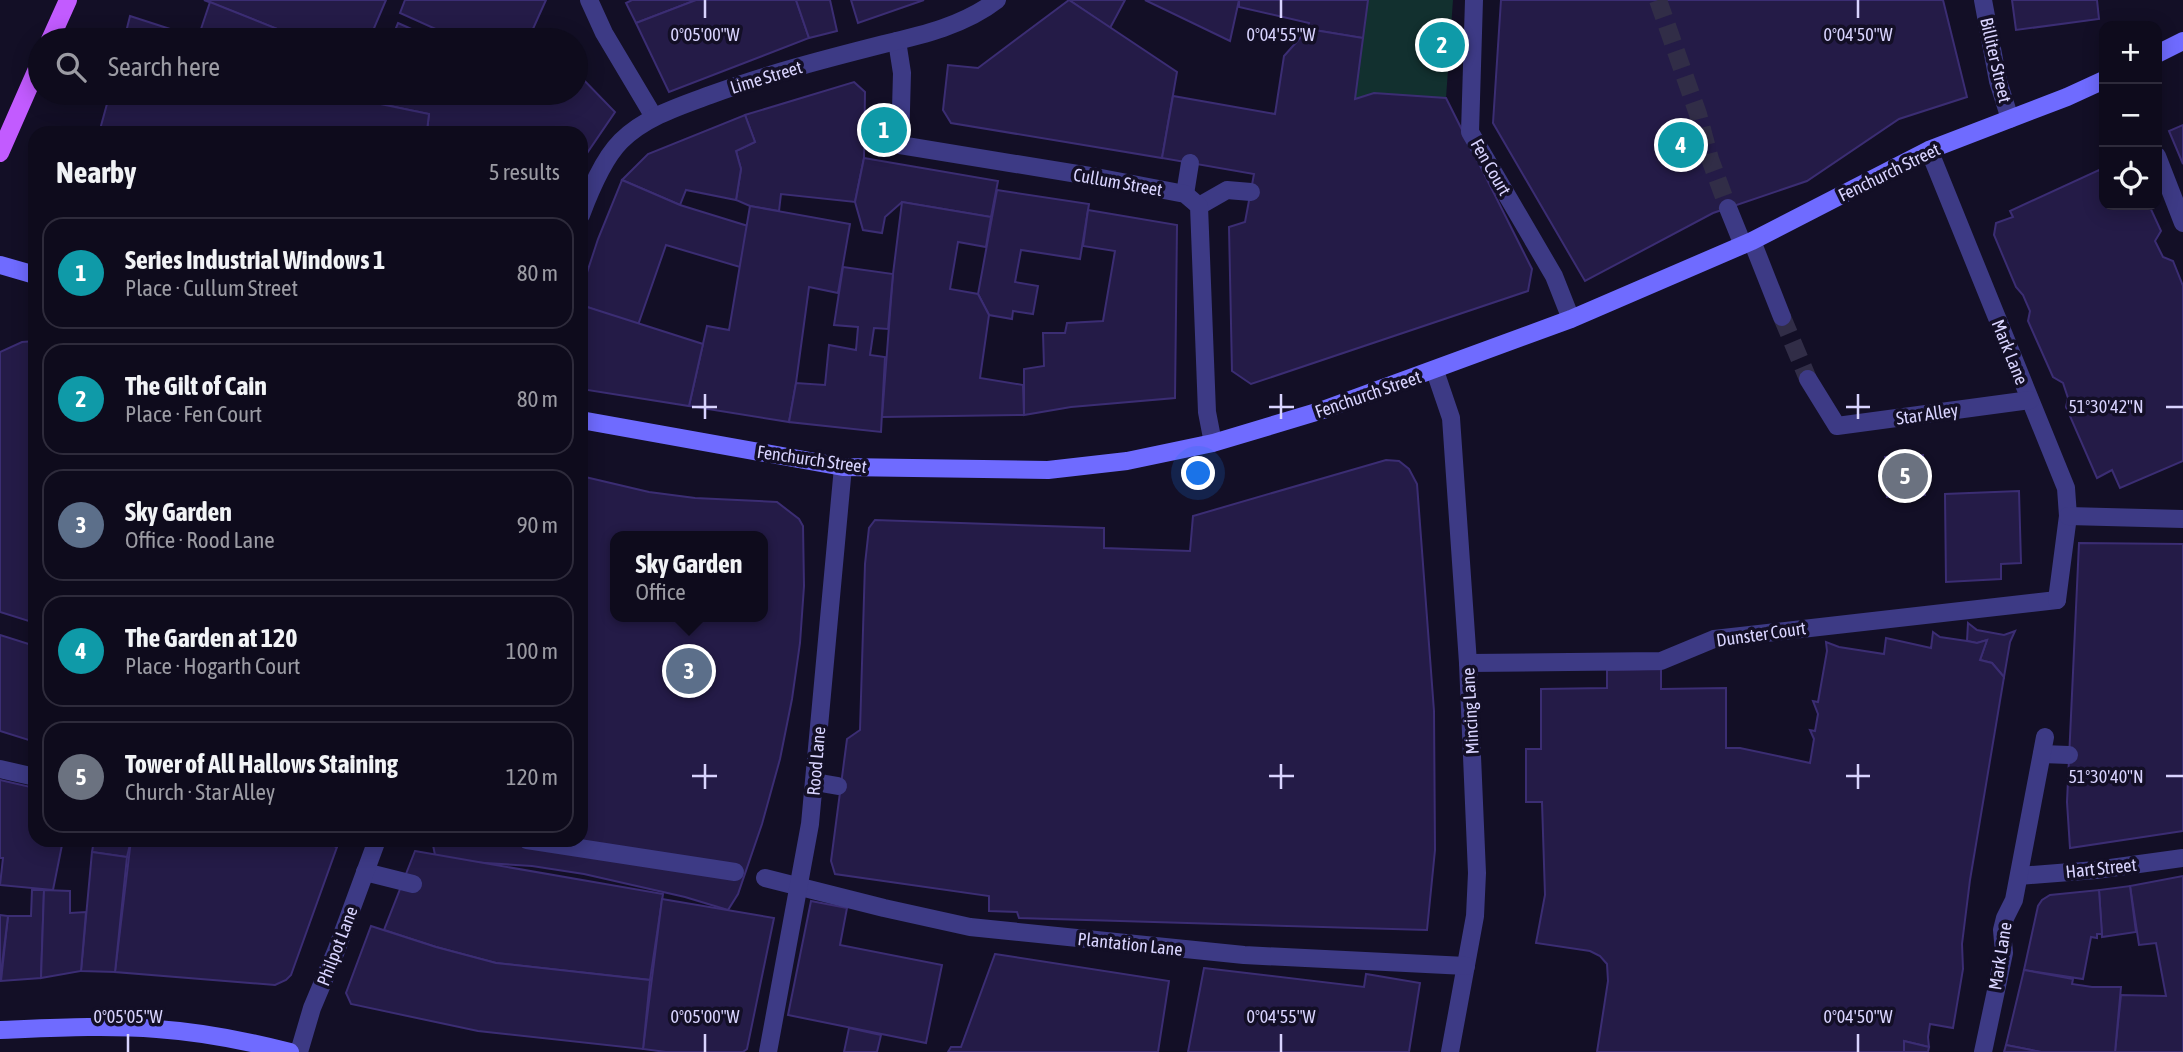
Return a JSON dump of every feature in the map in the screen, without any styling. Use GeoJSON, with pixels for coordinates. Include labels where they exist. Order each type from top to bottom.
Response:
{"type":"FeatureCollection","features":[{"type":"Feature","properties":{"kind":"main road"},"geometry":{"type":"LineString","coordinates":[[55,28],[68,0]]}},
{"type":"Feature","properties":{"kind":"main road"},"geometry":{"type":"LineString","coordinates":[[0,153],[28,89]]}},
{"type":"Feature","properties":{"kind":"street"},"geometry":{"type":"LineString","coordinates":[[589,0],[604,33],[654,117]]}},
{"type":"Feature","properties":{"kind":"street","name":"Lime Street"},"geometry":{"type":"LineString","coordinates":[[588,198],[595,181],[621,141],[654,117],[703,97],[796,67],[961,21],[997,0]]}},
{"type":"Feature","properties":{"kind":"street","name":"Fen Court"},"geometry":{"type":"LineString","coordinates":[[1474,0],[1470,132],[1554,276],[1571,319]]}},
{"type":"Feature","properties":{"kind":"street","name":"Billiter Street"},"geometry":{"type":"LineString","coordinates":[[1983,0],[1998,81],[2010,119]]}},
{"type":"Feature","properties":{"kind":"street","name":"Cullum Street"},"geometry":{"type":"LineString","coordinates":[[897,41],[902,73],[900,145],[1096,177],[1192,200]]}},
{"type":"Feature","properties":{"kind":"street"},"geometry":{"type":"LineString","coordinates":[[2162,52],[2183,41]]}},
{"type":"Feature","properties":{"kind":"street","name":"Fenchurch Street"},"geometry":{"type":"LineString","coordinates":[[588,421],[843,467],[1048,470],[1127,461],[1213,443],[1323,410],[1571,319],[1748,243],[1929,150],[2099,82]]}},
{"type":"Feature","properties":{"kind":"street","name":"Mark Lane"},"geometry":{"type":"LineString","coordinates":[[1929,150],[2066,488],[2068,516],[2057,600]]}},
{"type":"Feature","properties":{"kind":"street"},"geometry":{"type":"LineString","coordinates":[[1190,163],[1207,412],[1213,443]]}},
{"type":"Feature","properties":{"kind":"street"},"geometry":{"type":"LineString","coordinates":[[2162,169],[2183,223]]}},
{"type":"Feature","properties":{"kind":"street"},"geometry":{"type":"LineString","coordinates":[[1192,200],[1227,190],[1251,192]]}},
{"type":"Feature","properties":{"kind":"street"},"geometry":{"type":"LineString","coordinates":[[1728,208],[1748,243],[1782,317]]}},
{"type":"Feature","properties":{"kind":"street"},"geometry":{"type":"LineString","coordinates":[[0,265],[28,273]]}},
{"type":"Feature","properties":{"kind":"street","name":"Mincing Lane"},"geometry":{"type":"LineString","coordinates":[[1435,370],[1451,418],[1468,663],[1477,873],[1475,916],[1450,1052]]}},
{"type":"Feature","properties":{"kind":"street","name":"Star Alley"},"geometry":{"type":"LineString","coordinates":[[1808,379],[1837,426],[2030,401]]}},
{"type":"Feature","properties":{"kind":"street","name":"Rood Lane"},"geometry":{"type":"LineString","coordinates":[[768,1052],[810,824],[843,467]]}},
{"type":"Feature","properties":{"kind":"street"},"geometry":{"type":"LineString","coordinates":[[2068,516],[2183,519]]}},
{"type":"Feature","properties":{"kind":"street","name":"Dunster Court"},"geometry":{"type":"LineString","coordinates":[[1468,663],[1661,661],[1714,639],[2057,600]]}},
{"type":"Feature","properties":{"kind":"street","name":"Mark Lane"},"geometry":{"type":"LineString","coordinates":[[1983,1052],[2004,953],[2002,930],[2014,900],[2044,745],[2069,755]]}},
{"type":"Feature","properties":{"kind":"street"},"geometry":{"type":"LineString","coordinates":[[0,769],[28,775]]}},
{"type":"Feature","properties":{"kind":"street"},"geometry":{"type":"LineString","coordinates":[[815,782],[838,786]]}},
{"type":"Feature","properties":{"kind":"street","name":"Philpot Lane"},"geometry":{"type":"LineString","coordinates":[[299,1052],[312,1008],[374,847]]}},
{"type":"Feature","properties":{"kind":"street"},"geometry":{"type":"LineString","coordinates":[[572,847],[735,872]]}},
{"type":"Feature","properties":{"kind":"street","name":"Hart Street"},"geometry":{"type":"LineString","coordinates":[[2019,876],[2096,870],[2183,858]]}},
{"type":"Feature","properties":{"kind":"street"},"geometry":{"type":"LineString","coordinates":[[365,872],[413,884]]}},
{"type":"Feature","properties":{"kind":"street","name":"Plantation Lane"},"geometry":{"type":"LineString","coordinates":[[765,878],[884,908],[983,928],[1244,955],[1466,966]]}},
{"type":"Feature","properties":{"kind":"street"},"geometry":{"type":"LineString","coordinates":[[0,1030],[75,1027],[158,1029],[281,1051]]}},
{"type":"Feature","properties":{"kind":"green space"},"geometry":{"type":"Polygon","coordinates":[[[1368,0],[1453,0],[1446,98],[1374,93],[1355,99],[1368,0]]]}},
{"type":"Feature","properties":{"kind":"building"},"geometry":{"type":"Polygon","coordinates":[[[204,0],[386,0],[374,28],[275,28],[204,0]]]}},
{"type":"Feature","properties":{"kind":"building"},"geometry":{"type":"Polygon","coordinates":[[[405,0],[546,0],[533,28],[433,28],[400,13],[405,0]]]}},
{"type":"Feature","properties":{"kind":"building"},"geometry":{"type":"Polygon","coordinates":[[[632,0],[696,0],[636,23],[626,3],[632,0]]]}},
{"type":"Feature","properties":{"kind":"building"},"geometry":{"type":"Polygon","coordinates":[[[696,0],[796,0],[809,38],[669,92],[636,23],[696,0]]]}},
{"type":"Feature","properties":{"kind":"building"},"geometry":{"type":"Polygon","coordinates":[[[796,0],[830,0],[837,31],[809,38],[796,0]]]}},
{"type":"Feature","properties":{"kind":"building"},"geometry":{"type":"Polygon","coordinates":[[[851,0],[924,0],[858,23],[851,0]]]}},
{"type":"Feature","properties":{"kind":"building"},"geometry":{"type":"Polygon","coordinates":[[[1069,0],[1125,0],[1110,28],[1069,0]]]}},
{"type":"Feature","properties":{"kind":"building"},"geometry":{"type":"Polygon","coordinates":[[[1069,0],[1177,72],[1162,158],[951,123],[943,110],[948,65],[978,68],[1069,0]]]}},
{"type":"Feature","properties":{"kind":"building"},"geometry":{"type":"Polygon","coordinates":[[[1145,0],[1239,0],[1230,41],[1145,0]]]}},
{"type":"Feature","properties":{"kind":"building"},"geometry":{"type":"Polygon","coordinates":[[[1239,0],[1368,0],[1363,38],[1308,29],[1309,23],[1239,7],[1239,0]]]}},
{"type":"Feature","properties":{"kind":"building"},"geometry":{"type":"Polygon","coordinates":[[[1501,0],[1943,0],[1967,97],[1899,119],[1807,181],[1713,213],[1585,281],[1493,123],[1501,0]]]}},
{"type":"Feature","properties":{"kind":"building"},"geometry":{"type":"Polygon","coordinates":[[[2012,0],[2097,0],[2099,19],[2016,30],[2012,0]]]}},
{"type":"Feature","properties":{"kind":"building"},"geometry":{"type":"Polygon","coordinates":[[[210,2],[275,28],[201,28],[210,2]]]}},
{"type":"Feature","properties":{"kind":"building"},"geometry":{"type":"Polygon","coordinates":[[[130,16],[167,28],[127,28],[130,16]]]}},
{"type":"Feature","properties":{"kind":"building"},"geometry":{"type":"Polygon","coordinates":[[[398,23],[409,28],[396,28],[398,23]]]}},
{"type":"Feature","properties":{"kind":"building"},"geometry":{"type":"Polygon","coordinates":[[[1308,29],[1363,38],[1355,99],[1374,93],[1446,98],[1532,269],[1528,291],[1251,384],[1232,371],[1229,227],[1245,222],[1254,174],[1162,158],[1173,96],[1275,114],[1284,56],[1308,29]]]}},
{"type":"Feature","properties":{"kind":"building"},"geometry":{"type":"Polygon","coordinates":[[[854,82],[865,92],[864,158],[855,202],[781,194],[779,211],[750,206],[736,200],[741,169],[736,151],[755,142],[745,115],[854,82]]]}},
{"type":"Feature","properties":{"kind":"building"},"geometry":{"type":"Polygon","coordinates":[[[588,84],[615,112],[588,152],[588,126],[428,126],[429,114],[385,105],[588,105],[588,84]]]}},
{"type":"Feature","properties":{"kind":"building"},"geometry":{"type":"Polygon","coordinates":[[[107,105],[385,105],[429,114],[428,126],[101,126],[107,105]]]}},
{"type":"Feature","properties":{"kind":"building"},"geometry":{"type":"Polygon","coordinates":[[[745,115],[755,142],[736,151],[741,169],[736,200],[686,190],[680,205],[622,180],[648,154],[745,115]]]}},
{"type":"Feature","properties":{"kind":"building"},"geometry":{"type":"Polygon","coordinates":[[[2183,125],[2183,164],[2169,131],[2183,125]]]}},
{"type":"Feature","properties":{"kind":"building"},"geometry":{"type":"Polygon","coordinates":[[[864,158],[998,181],[991,217],[902,202],[885,217],[882,233],[863,230],[855,202],[864,158]]]}},
{"type":"Feature","properties":{"kind":"building"},"geometry":{"type":"Polygon","coordinates":[[[2099,170],[2099,210],[2151,210],[2161,231],[2155,241],[2163,257],[2173,261],[2183,286],[2183,461],[2120,488],[2112,470],[2097,478],[2066,407],[2068,398],[2063,383],[2053,377],[2028,321],[2030,311],[2016,287],[1994,235],[1996,223],[2013,217],[2010,211],[2099,170]]]}},
{"type":"Feature","properties":{"kind":"building"},"geometry":{"type":"Polygon","coordinates":[[[622,180],[680,205],[748,226],[740,267],[666,245],[638,325],[588,307],[588,270],[622,180]]]}},
{"type":"Feature","properties":{"kind":"building"},"geometry":{"type":"Polygon","coordinates":[[[997,190],[1089,204],[1080,259],[1021,250],[1015,282],[1038,286],[1033,314],[1013,311],[1012,319],[989,315],[978,294],[997,190]]]}},
{"type":"Feature","properties":{"kind":"building"},"geometry":{"type":"Polygon","coordinates":[[[902,202],[991,217],[986,247],[958,242],[950,289],[978,294],[989,315],[980,378],[1023,385],[1024,415],[882,417],[893,274],[902,202]]]}},
{"type":"Feature","properties":{"kind":"building"},"geometry":{"type":"Polygon","coordinates":[[[750,206],[850,224],[838,293],[809,287],[789,422],[689,406],[707,326],[729,330],[750,206]]]}},
{"type":"Feature","properties":{"kind":"building"},"geometry":{"type":"Polygon","coordinates":[[[1088,210],[1177,225],[1175,398],[1071,407],[1024,415],[1024,369],[1044,366],[1043,333],[1065,333],[1067,323],[1103,321],[1115,251],[1083,246],[1088,210]]]}},
{"type":"Feature","properties":{"kind":"building"},"geometry":{"type":"Polygon","coordinates":[[[843,267],[893,274],[888,329],[874,328],[870,355],[885,357],[881,432],[789,422],[796,383],[825,385],[829,345],[856,350],[858,327],[834,325],[843,267]]]}},
{"type":"Feature","properties":{"kind":"building"},"geometry":{"type":"Polygon","coordinates":[[[588,307],[703,344],[689,406],[588,390],[588,307]]]}},
{"type":"Feature","properties":{"kind":"building"},"geometry":{"type":"Polygon","coordinates":[[[28,342],[28,621],[0,612],[0,352],[28,342]]]}},
{"type":"Feature","properties":{"kind":"building"},"geometry":{"type":"Polygon","coordinates":[[[1923,455],[1925,495],[1887,497],[1885,457],[1923,455]]]}},
{"type":"Feature","properties":{"kind":"building"},"geometry":{"type":"Polygon","coordinates":[[[1386,460],[1399,461],[1409,469],[1417,484],[1434,711],[1435,850],[1427,930],[1019,918],[1017,912],[989,911],[989,896],[835,874],[831,861],[847,739],[860,730],[865,564],[869,528],[875,520],[1104,528],[1104,548],[1190,551],[1193,516],[1386,460]]]}},
{"type":"Feature","properties":{"kind":"building"},"geometry":{"type":"Polygon","coordinates":[[[588,478],[649,492],[695,498],[777,502],[799,519],[803,526],[804,586],[792,699],[780,759],[762,824],[738,894],[728,910],[685,897],[584,874],[532,866],[436,860],[433,847],[588,847],[588,478]]]}},
{"type":"Feature","properties":{"kind":"building"},"geometry":{"type":"Polygon","coordinates":[[[2019,491],[2021,563],[2001,564],[2001,579],[1946,582],[1945,494],[2019,491]]]}},
{"type":"Feature","properties":{"kind":"building"},"geometry":{"type":"Polygon","coordinates":[[[2079,543],[2183,544],[2183,831],[2070,848],[2067,802],[2079,543]]]}},
{"type":"Feature","properties":{"kind":"building"},"geometry":{"type":"Polygon","coordinates":[[[1968,623],[1977,630],[2004,635],[2015,631],[2010,642],[2004,677],[1992,663],[1980,660],[1987,640],[1977,643],[1967,641],[1968,623]]]}},
{"type":"Feature","properties":{"kind":"building"},"geometry":{"type":"Polygon","coordinates":[[[1933,632],[1940,637],[1977,643],[1987,640],[1980,660],[1992,663],[2004,677],[1970,880],[1962,944],[1963,969],[1953,1028],[1930,1024],[1929,1047],[1904,1041],[1904,1052],[1597,1052],[1608,981],[1607,964],[1600,956],[1590,951],[1536,943],[1545,895],[1542,802],[1526,802],[1526,749],[1541,749],[1541,689],[1607,688],[1607,670],[1661,669],[1661,689],[1726,688],[1726,748],[1740,748],[1810,763],[1814,739],[1810,730],[1815,731],[1818,714],[1813,701],[1818,702],[1827,651],[1826,642],[1839,647],[1884,654],[1886,638],[1931,648],[1933,632]]]}},
{"type":"Feature","properties":{"kind":"building"},"geometry":{"type":"Polygon","coordinates":[[[0,635],[28,644],[28,740],[0,731],[0,635]]]}},
{"type":"Feature","properties":{"kind":"building"},"geometry":{"type":"Polygon","coordinates":[[[0,780],[28,786],[28,847],[62,847],[53,890],[0,885],[3,858],[0,858],[0,780]]]}},
{"type":"Feature","properties":{"kind":"building"},"geometry":{"type":"Polygon","coordinates":[[[93,847],[129,847],[127,857],[92,852],[93,847]]]}},
{"type":"Feature","properties":{"kind":"building"},"geometry":{"type":"Polygon","coordinates":[[[130,847],[337,847],[291,975],[286,980],[275,985],[115,972],[130,847]]]}},
{"type":"Feature","properties":{"kind":"building"},"geometry":{"type":"Polygon","coordinates":[[[415,851],[663,894],[650,980],[496,963],[384,930],[415,851]]]}},
{"type":"Feature","properties":{"kind":"building"},"geometry":{"type":"Polygon","coordinates":[[[92,852],[127,857],[115,972],[81,971],[92,852]]]}},
{"type":"Feature","properties":{"kind":"building"},"geometry":{"type":"Polygon","coordinates":[[[2183,876],[2183,1052],[2115,1052],[2121,995],[2166,996],[2156,943],[2139,945],[2130,886],[2183,876]]]}},
{"type":"Feature","properties":{"kind":"building"},"geometry":{"type":"Polygon","coordinates":[[[2130,886],[2136,932],[2102,937],[2099,890],[2130,886]]]}},
{"type":"Feature","properties":{"kind":"building"},"geometry":{"type":"Polygon","coordinates":[[[32,890],[44,890],[41,978],[1,981],[8,916],[31,916],[32,890]]]}},
{"type":"Feature","properties":{"kind":"building"},"geometry":{"type":"Polygon","coordinates":[[[44,890],[70,891],[70,913],[86,912],[81,971],[41,978],[44,890]]]}},
{"type":"Feature","properties":{"kind":"building"},"geometry":{"type":"Polygon","coordinates":[[[2099,890],[2102,934],[2097,934],[2097,938],[2091,937],[2083,979],[2024,970],[2038,906],[2042,900],[2050,895],[2099,890]]]}},
{"type":"Feature","properties":{"kind":"building"},"geometry":{"type":"Polygon","coordinates":[[[662,899],[774,918],[747,1049],[743,1052],[666,1052],[643,1049],[662,899]]]}},
{"type":"Feature","properties":{"kind":"building"},"geometry":{"type":"Polygon","coordinates":[[[811,901],[847,908],[840,945],[942,965],[926,1043],[788,1015],[811,901]]]}},
{"type":"Feature","properties":{"kind":"building"},"geometry":{"type":"Polygon","coordinates":[[[0,915],[8,916],[0,981],[0,915]]]}},
{"type":"Feature","properties":{"kind":"building"},"geometry":{"type":"Polygon","coordinates":[[[371,926],[496,963],[650,980],[643,1049],[478,1031],[351,1004],[346,993],[371,926]]]}},
{"type":"Feature","properties":{"kind":"building"},"geometry":{"type":"Polygon","coordinates":[[[995,954],[1169,981],[1158,1052],[948,1052],[951,1047],[961,1047],[995,954]]]}},
{"type":"Feature","properties":{"kind":"building"},"geometry":{"type":"Polygon","coordinates":[[[1204,968],[1364,987],[1366,974],[1420,983],[1409,1052],[1188,1052],[1204,968]]]}},
{"type":"Feature","properties":{"kind":"building"},"geometry":{"type":"Polygon","coordinates":[[[2024,970],[2073,979],[2072,984],[2121,987],[2115,1052],[2041,1052],[2006,1045],[2024,970]]]}},
{"type":"Feature","properties":{"kind":"building"},"geometry":{"type":"Polygon","coordinates":[[[849,1028],[881,1035],[877,1052],[844,1052],[849,1028]]]}},
{"type":"Feature","properties":{"kind":"building"},"geometry":{"type":"Polygon","coordinates":[[[1904,1041],[1929,1047],[1928,1052],[1904,1052],[1904,1041]]]}},
{"type":"Feature","properties":{"kind":"building"},"geometry":{"type":"Polygon","coordinates":[[[2006,1045],[2041,1052],[2004,1052],[2006,1045]]]}},
{"type":"Feature","properties":{"kind":"tunnel"},"geometry":{"type":"LineString","coordinates":[[1658,0],[1728,208]]}},
{"type":"Feature","properties":{"kind":"tunnel"},"geometry":{"type":"LineString","coordinates":[[1782,317],[1808,379]]}},
{"type":"Feature","properties":{"kind":"place","name":"The Gilt of Cain"},"geometry":{"type":"Point","coordinates":[1442,45]}},
{"type":"Feature","properties":{"kind":"place","name":"Series Industrial Windows 1"},"geometry":{"type":"Point","coordinates":[884,130]}},
{"type":"Feature","properties":{"kind":"place","name":"The Garden at 120"},"geometry":{"type":"Point","coordinates":[1681,145]}},
{"type":"Feature","properties":{"kind":"place","name":"Tower of All Hallows Staining"},"geometry":{"type":"Point","coordinates":[1905,476]}},
{"type":"Feature","properties":{"kind":"place","name":"Sky Garden"},"geometry":{"type":"Point","coordinates":[689,671]}}]}
